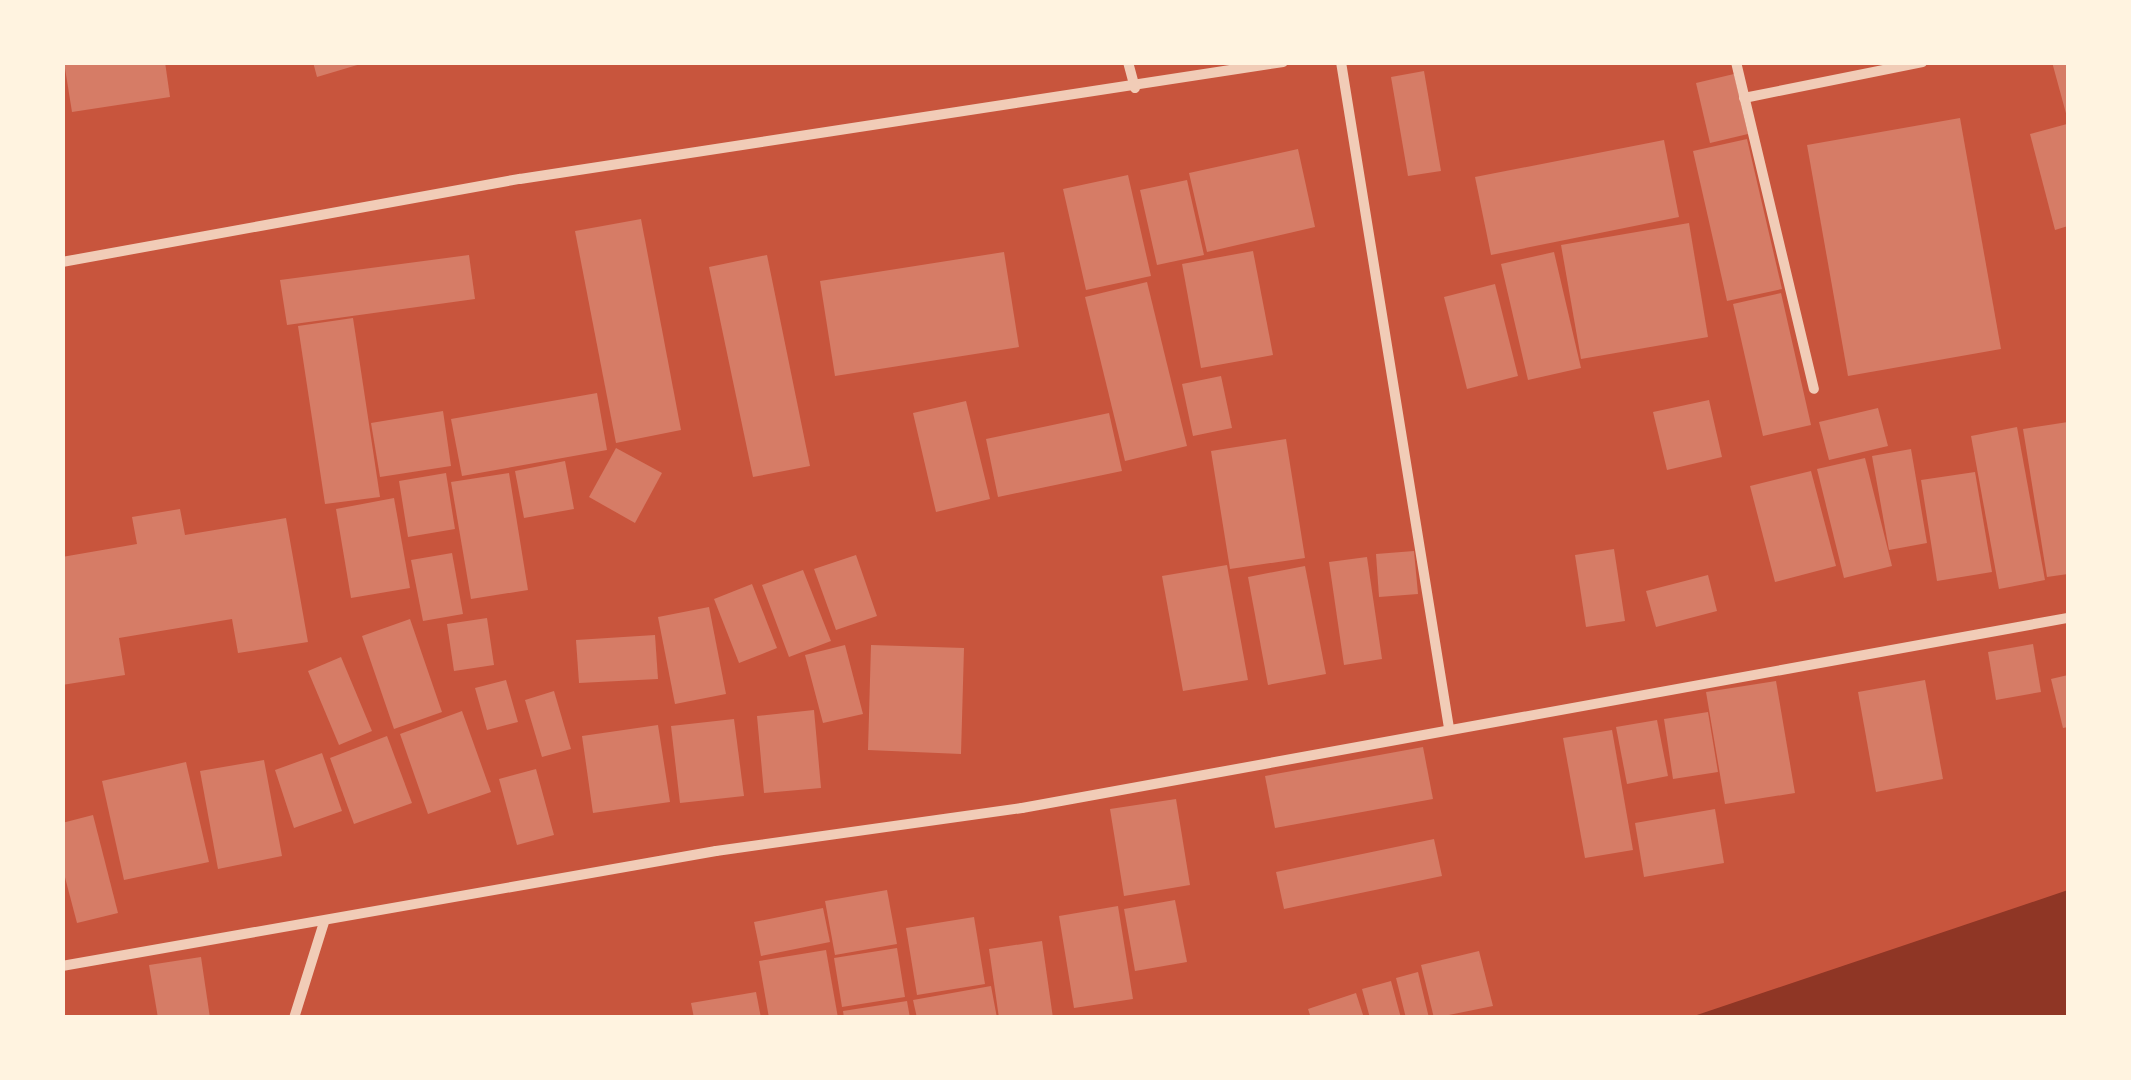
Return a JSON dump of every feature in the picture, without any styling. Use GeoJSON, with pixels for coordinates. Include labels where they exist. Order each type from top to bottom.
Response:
{"type":"FeatureCollection","features":[{"type":"Feature","properties":{"kind":"street"},"geometry":{"type":"LineString","coordinates":[[1128,62],[1135,88]]}},
{"type":"Feature","properties":{"kind":"street"},"geometry":{"type":"LineString","coordinates":[[62,262],[520,180],[1135,88],[1283,62]]}},
{"type":"Feature","properties":{"kind":"street"},"geometry":{"type":"LineString","coordinates":[[1341,62],[1449,728]]}},
{"type":"Feature","properties":{"kind":"street"},"geometry":{"type":"LineString","coordinates":[[1736,62],[1814,389]]}},
{"type":"Feature","properties":{"kind":"street"},"geometry":{"type":"LineString","coordinates":[[1744,98],[1922,62]]}},
{"type":"Feature","properties":{"kind":"street"},"geometry":{"type":"LineString","coordinates":[[62,966],[678,858],[1022,808],[2068,618]]}},
{"type":"Feature","properties":{"kind":"street"},"geometry":{"type":"LineString","coordinates":[[294,1018],[324,922]]}},
{"type":"Feature","properties":{"kind":"shaded area"},"geometry":{"type":"Polygon","coordinates":[[[2068,890],[2068,1017],[1691,1017],[2068,890]]]}},
{"type":"Feature","properties":{"kind":"building"},"geometry":{"type":"Polygon","coordinates":[[[64,62],[165,62],[170,97],[72,112],[64,62]]]}},
{"type":"Feature","properties":{"kind":"building"},"geometry":{"type":"Polygon","coordinates":[[[313,62],[363,62],[364,63],[317,77],[313,62]]]}},
{"type":"Feature","properties":{"kind":"building"},"geometry":{"type":"Polygon","coordinates":[[[2052,62],[2068,62],[2068,117],[2067,117],[2052,62]]]}},
{"type":"Feature","properties":{"kind":"building"},"geometry":{"type":"Polygon","coordinates":[[[1424,71],[1441,171],[1408,176],[1391,77],[1424,71]]]}},
{"type":"Feature","properties":{"kind":"building"},"geometry":{"type":"Polygon","coordinates":[[[1734,74],[1748,134],[1710,143],[1696,83],[1734,74]]]}},
{"type":"Feature","properties":{"kind":"building"},"geometry":{"type":"Polygon","coordinates":[[[1960,118],[2001,349],[1848,376],[1807,145],[1960,118]]]}},
{"type":"Feature","properties":{"kind":"building"},"geometry":{"type":"Polygon","coordinates":[[[2067,124],[2068,226],[2055,230],[2030,134],[2067,124]]]}},
{"type":"Feature","properties":{"kind":"building"},"geometry":{"type":"Polygon","coordinates":[[[1747,139],[1782,289],[1727,301],[1693,151],[1747,139]]]}},
{"type":"Feature","properties":{"kind":"building"},"geometry":{"type":"Polygon","coordinates":[[[1664,140],[1679,217],[1491,255],[1475,177],[1664,140]]]}},
{"type":"Feature","properties":{"kind":"building"},"geometry":{"type":"Polygon","coordinates":[[[1298,149],[1315,227],[1207,252],[1189,173],[1298,149]]]}},
{"type":"Feature","properties":{"kind":"building"},"geometry":{"type":"Polygon","coordinates":[[[1128,175],[1151,276],[1086,290],[1063,189],[1128,175]]]}},
{"type":"Feature","properties":{"kind":"building"},"geometry":{"type":"Polygon","coordinates":[[[1187,180],[1204,255],[1157,265],[1140,190],[1187,180]]]}},
{"type":"Feature","properties":{"kind":"building"},"geometry":{"type":"Polygon","coordinates":[[[641,219],[681,430],[616,443],[575,231],[641,219]]]}},
{"type":"Feature","properties":{"kind":"building"},"geometry":{"type":"Polygon","coordinates":[[[1689,223],[1708,337],[1581,359],[1561,245],[1689,223]]]}},
{"type":"Feature","properties":{"kind":"building"},"geometry":{"type":"Polygon","coordinates":[[[1253,251],[1273,355],[1201,368],[1182,264],[1253,251]]]}},
{"type":"Feature","properties":{"kind":"building"},"geometry":{"type":"Polygon","coordinates":[[[1004,252],[1019,347],[835,376],[820,281],[1004,252]]]}},
{"type":"Feature","properties":{"kind":"building"},"geometry":{"type":"Polygon","coordinates":[[[1554,252],[1581,368],[1528,380],[1501,264],[1554,252]]]}},
{"type":"Feature","properties":{"kind":"building"},"geometry":{"type":"Polygon","coordinates":[[[469,255],[475,299],[287,325],[280,280],[469,255]]]}},
{"type":"Feature","properties":{"kind":"building"},"geometry":{"type":"Polygon","coordinates":[[[767,255],[810,466],[753,477],[709,267],[767,255]]]}},
{"type":"Feature","properties":{"kind":"building"},"geometry":{"type":"Polygon","coordinates":[[[1147,282],[1187,446],[1125,461],[1085,297],[1147,282]]]}},
{"type":"Feature","properties":{"kind":"building"},"geometry":{"type":"Polygon","coordinates":[[[1495,284],[1518,376],[1467,389],[1444,297],[1495,284]]]}},
{"type":"Feature","properties":{"kind":"building"},"geometry":{"type":"Polygon","coordinates":[[[1781,293],[1811,425],[1763,436],[1733,304],[1781,293]]]}},
{"type":"Feature","properties":{"kind":"building"},"geometry":{"type":"Polygon","coordinates":[[[353,318],[380,497],[325,504],[298,326],[353,318]]]}},
{"type":"Feature","properties":{"kind":"building"},"geometry":{"type":"Polygon","coordinates":[[[1221,376],[1232,428],[1193,436],[1182,384],[1221,376]]]}},
{"type":"Feature","properties":{"kind":"building"},"geometry":{"type":"Polygon","coordinates":[[[597,393],[607,450],[462,476],[451,419],[597,393]]]}},
{"type":"Feature","properties":{"kind":"building"},"geometry":{"type":"Polygon","coordinates":[[[1709,400],[1722,457],[1667,470],[1653,412],[1709,400]]]}},
{"type":"Feature","properties":{"kind":"building"},"geometry":{"type":"Polygon","coordinates":[[[966,401],[990,499],[936,512],[913,413],[966,401]]]}},
{"type":"Feature","properties":{"kind":"building"},"geometry":{"type":"Polygon","coordinates":[[[1878,408],[1888,446],[1829,460],[1819,422],[1878,408]]]}},
{"type":"Feature","properties":{"kind":"building"},"geometry":{"type":"Polygon","coordinates":[[[443,411],[451,466],[380,477],[371,423],[443,411]]]}},
{"type":"Feature","properties":{"kind":"building"},"geometry":{"type":"Polygon","coordinates":[[[1109,413],[1122,471],[998,497],[986,439],[1109,413]]]}},
{"type":"Feature","properties":{"kind":"building"},"geometry":{"type":"Polygon","coordinates":[[[2068,422],[2068,574],[2047,577],[2023,429],[2068,422]]]}},
{"type":"Feature","properties":{"kind":"building"},"geometry":{"type":"Polygon","coordinates":[[[2017,427],[2045,580],[1999,589],[1971,436],[2017,427]]]}},
{"type":"Feature","properties":{"kind":"building"},"geometry":{"type":"Polygon","coordinates":[[[1286,439],[1305,558],[1230,569],[1211,451],[1286,439]]]}},
{"type":"Feature","properties":{"kind":"building"},"geometry":{"type":"Polygon","coordinates":[[[616,448],[662,473],[635,523],[589,497],[616,448]]]}},
{"type":"Feature","properties":{"kind":"building"},"geometry":{"type":"Polygon","coordinates":[[[1911,449],[1927,543],[1889,550],[1872,456],[1911,449]]]}},
{"type":"Feature","properties":{"kind":"building"},"geometry":{"type":"Polygon","coordinates":[[[1865,458],[1892,566],[1844,578],[1817,469],[1865,458]]]}},
{"type":"Feature","properties":{"kind":"building"},"geometry":{"type":"Polygon","coordinates":[[[565,461],[574,509],[524,518],[515,471],[565,461]]]}},
{"type":"Feature","properties":{"kind":"building"},"geometry":{"type":"Polygon","coordinates":[[[1811,471],[1836,566],[1775,582],[1750,486],[1811,471]]]}},
{"type":"Feature","properties":{"kind":"building"},"geometry":{"type":"Polygon","coordinates":[[[1975,472],[1992,572],[1937,581],[1921,480],[1975,472]]]}},
{"type":"Feature","properties":{"kind":"building"},"geometry":{"type":"Polygon","coordinates":[[[446,473],[455,529],[408,537],[399,481],[446,473]]]}},
{"type":"Feature","properties":{"kind":"building"},"geometry":{"type":"Polygon","coordinates":[[[509,473],[528,590],[471,599],[451,482],[509,473]]]}},
{"type":"Feature","properties":{"kind":"building"},"geometry":{"type":"Polygon","coordinates":[[[394,498],[410,588],[351,598],[336,509],[394,498]]]}},
{"type":"Feature","properties":{"kind":"building"},"geometry":{"type":"Polygon","coordinates":[[[180,509],[185,535],[286,518],[308,642],[238,653],[232,619],[119,638],[125,675],[62,685],[62,557],[137,544],[132,517],[180,509]]]}},
{"type":"Feature","properties":{"kind":"building"},"geometry":{"type":"Polygon","coordinates":[[[1614,549],[1625,621],[1586,627],[1575,555],[1614,549]]]}},
{"type":"Feature","properties":{"kind":"building"},"geometry":{"type":"Polygon","coordinates":[[[1414,551],[1418,594],[1379,597],[1376,554],[1414,551]]]}},
{"type":"Feature","properties":{"kind":"building"},"geometry":{"type":"Polygon","coordinates":[[[452,553],[463,614],[423,621],[411,560],[452,553]]]}},
{"type":"Feature","properties":{"kind":"building"},"geometry":{"type":"Polygon","coordinates":[[[856,555],[877,616],[836,630],[814,569],[856,555]]]}},
{"type":"Feature","properties":{"kind":"building"},"geometry":{"type":"Polygon","coordinates":[[[1367,557],[1382,659],[1344,665],[1329,562],[1367,557]]]}},
{"type":"Feature","properties":{"kind":"building"},"geometry":{"type":"Polygon","coordinates":[[[1227,565],[1248,680],[1183,691],[1162,576],[1227,565]]]}},
{"type":"Feature","properties":{"kind":"building"},"geometry":{"type":"Polygon","coordinates":[[[1305,566],[1326,674],[1268,685],[1248,577],[1305,566]]]}},
{"type":"Feature","properties":{"kind":"building"},"geometry":{"type":"Polygon","coordinates":[[[803,570],[831,641],[789,657],[762,585],[803,570]]]}},
{"type":"Feature","properties":{"kind":"building"},"geometry":{"type":"Polygon","coordinates":[[[1708,575],[1717,611],[1656,627],[1646,591],[1708,575]]]}},
{"type":"Feature","properties":{"kind":"building"},"geometry":{"type":"Polygon","coordinates":[[[752,584],[777,648],[739,663],[714,599],[752,584]]]}},
{"type":"Feature","properties":{"kind":"building"},"geometry":{"type":"Polygon","coordinates":[[[709,607],[726,694],[675,704],[658,617],[709,607]]]}},
{"type":"Feature","properties":{"kind":"building"},"geometry":{"type":"Polygon","coordinates":[[[487,618],[494,665],[454,671],[447,624],[487,618]]]}},
{"type":"Feature","properties":{"kind":"building"},"geometry":{"type":"Polygon","coordinates":[[[410,619],[442,712],[394,729],[362,636],[410,619]]]}},
{"type":"Feature","properties":{"kind":"building"},"geometry":{"type":"Polygon","coordinates":[[[655,635],[658,679],[579,683],[576,640],[655,635]]]}},
{"type":"Feature","properties":{"kind":"building"},"geometry":{"type":"Polygon","coordinates":[[[2033,644],[2041,692],[1996,700],[1988,652],[2033,644]]]}},
{"type":"Feature","properties":{"kind":"building"},"geometry":{"type":"Polygon","coordinates":[[[845,645],[863,714],[823,723],[805,655],[845,645]]]}},
{"type":"Feature","properties":{"kind":"building"},"geometry":{"type":"Polygon","coordinates":[[[871,645],[964,648],[961,754],[868,750],[871,645]]]}},
{"type":"Feature","properties":{"kind":"building"},"geometry":{"type":"Polygon","coordinates":[[[341,657],[372,731],[339,745],[308,671],[341,657]]]}},
{"type":"Feature","properties":{"kind":"building"},"geometry":{"type":"Polygon","coordinates":[[[2068,675],[2068,727],[2063,728],[2051,679],[2068,675]]]}},
{"type":"Feature","properties":{"kind":"building"},"geometry":{"type":"Polygon","coordinates":[[[506,680],[518,722],[487,730],[475,688],[506,680]]]}},
{"type":"Feature","properties":{"kind":"building"},"geometry":{"type":"Polygon","coordinates":[[[1925,680],[1943,779],[1876,792],[1858,692],[1925,680]]]}},
{"type":"Feature","properties":{"kind":"building"},"geometry":{"type":"Polygon","coordinates":[[[1776,681],[1795,793],[1725,804],[1706,692],[1776,681]]]}},
{"type":"Feature","properties":{"kind":"building"},"geometry":{"type":"Polygon","coordinates":[[[554,691],[571,749],[542,757],[525,700],[554,691]]]}},
{"type":"Feature","properties":{"kind":"building"},"geometry":{"type":"Polygon","coordinates":[[[814,710],[821,788],[764,793],[757,716],[814,710]]]}},
{"type":"Feature","properties":{"kind":"building"},"geometry":{"type":"Polygon","coordinates":[[[462,711],[491,792],[428,814],[400,734],[462,711]]]}},
{"type":"Feature","properties":{"kind":"building"},"geometry":{"type":"Polygon","coordinates":[[[1708,712],[1718,772],[1673,779],[1664,719],[1708,712]]]}},
{"type":"Feature","properties":{"kind":"building"},"geometry":{"type":"Polygon","coordinates":[[[734,719],[744,796],[680,803],[671,726],[734,719]]]}},
{"type":"Feature","properties":{"kind":"building"},"geometry":{"type":"Polygon","coordinates":[[[1657,720],[1668,776],[1627,784],[1616,727],[1657,720]]]}},
{"type":"Feature","properties":{"kind":"building"},"geometry":{"type":"Polygon","coordinates":[[[658,725],[670,802],[593,813],[582,736],[658,725]]]}},
{"type":"Feature","properties":{"kind":"building"},"geometry":{"type":"Polygon","coordinates":[[[1612,730],[1633,850],[1585,858],[1563,738],[1612,730]]]}},
{"type":"Feature","properties":{"kind":"building"},"geometry":{"type":"Polygon","coordinates":[[[387,736],[412,803],[354,824],[330,758],[387,736]]]}},
{"type":"Feature","properties":{"kind":"building"},"geometry":{"type":"Polygon","coordinates":[[[1423,747],[1433,799],[1275,828],[1265,776],[1423,747]]]}},
{"type":"Feature","properties":{"kind":"building"},"geometry":{"type":"Polygon","coordinates":[[[322,753],[342,811],[294,828],[275,770],[322,753]]]}},
{"type":"Feature","properties":{"kind":"building"},"geometry":{"type":"Polygon","coordinates":[[[264,760],[282,856],[218,869],[200,771],[264,760]]]}},
{"type":"Feature","properties":{"kind":"building"},"geometry":{"type":"Polygon","coordinates":[[[186,762],[209,862],[124,880],[102,781],[186,762]]]}},
{"type":"Feature","properties":{"kind":"building"},"geometry":{"type":"Polygon","coordinates":[[[536,769],[554,835],[517,845],[499,779],[536,769]]]}},
{"type":"Feature","properties":{"kind":"building"},"geometry":{"type":"Polygon","coordinates":[[[1176,799],[1190,885],[1124,896],[1110,809],[1176,799]]]}},
{"type":"Feature","properties":{"kind":"building"},"geometry":{"type":"Polygon","coordinates":[[[1715,809],[1724,863],[1644,877],[1635,823],[1715,809]]]}},
{"type":"Feature","properties":{"kind":"building"},"geometry":{"type":"Polygon","coordinates":[[[93,815],[118,913],[77,923],[62,866],[62,823],[93,815]]]}},
{"type":"Feature","properties":{"kind":"building"},"geometry":{"type":"Polygon","coordinates":[[[1434,839],[1442,876],[1284,909],[1276,872],[1434,839]]]}},
{"type":"Feature","properties":{"kind":"building"},"geometry":{"type":"Polygon","coordinates":[[[887,890],[897,944],[835,955],[825,901],[887,890]]]}},
{"type":"Feature","properties":{"kind":"building"},"geometry":{"type":"Polygon","coordinates":[[[1175,900],[1187,962],[1135,971],[1124,909],[1175,900]]]}},
{"type":"Feature","properties":{"kind":"building"},"geometry":{"type":"Polygon","coordinates":[[[1118,906],[1133,999],[1074,1008],[1059,916],[1118,906]]]}},
{"type":"Feature","properties":{"kind":"building"},"geometry":{"type":"Polygon","coordinates":[[[823,908],[830,942],[761,956],[754,922],[823,908]]]}},
{"type":"Feature","properties":{"kind":"building"},"geometry":{"type":"Polygon","coordinates":[[[974,917],[985,984],[917,995],[906,928],[974,917]]]}},
{"type":"Feature","properties":{"kind":"building"},"geometry":{"type":"Polygon","coordinates":[[[1042,941],[1053,1018],[999,1018],[989,949],[1042,941]]]}},
{"type":"Feature","properties":{"kind":"building"},"geometry":{"type":"Polygon","coordinates":[[[897,948],[905,997],[842,1007],[834,958],[897,948]]]}},
{"type":"Feature","properties":{"kind":"building"},"geometry":{"type":"Polygon","coordinates":[[[826,950],[838,1018],[769,1018],[759,961],[826,950]]]}},
{"type":"Feature","properties":{"kind":"building"},"geometry":{"type":"Polygon","coordinates":[[[1479,951],[1493,1006],[1434,1018],[1421,965],[1479,951]]]}},
{"type":"Feature","properties":{"kind":"building"},"geometry":{"type":"Polygon","coordinates":[[[201,957],[210,1018],[158,1018],[149,965],[201,957]]]}},
{"type":"Feature","properties":{"kind":"building"},"geometry":{"type":"Polygon","coordinates":[[[1418,972],[1429,1018],[1406,1018],[1396,978],[1418,972]]]}},
{"type":"Feature","properties":{"kind":"building"},"geometry":{"type":"Polygon","coordinates":[[[1391,981],[1401,1018],[1370,1018],[1362,989],[1391,981]]]}},
{"type":"Feature","properties":{"kind":"building"},"geometry":{"type":"Polygon","coordinates":[[[991,986],[997,1018],[917,1018],[913,1000],[991,986]]]}},
{"type":"Feature","properties":{"kind":"building"},"geometry":{"type":"Polygon","coordinates":[[[756,992],[761,1018],[694,1018],[691,1003],[756,992]]]}},
{"type":"Feature","properties":{"kind":"building"},"geometry":{"type":"Polygon","coordinates":[[[1356,993],[1364,1018],[1311,1018],[1308,1009],[1356,993]]]}},
{"type":"Feature","properties":{"kind":"building"},"geometry":{"type":"Polygon","coordinates":[[[907,1001],[910,1018],[844,1018],[843,1011],[907,1001]]]}}]}
